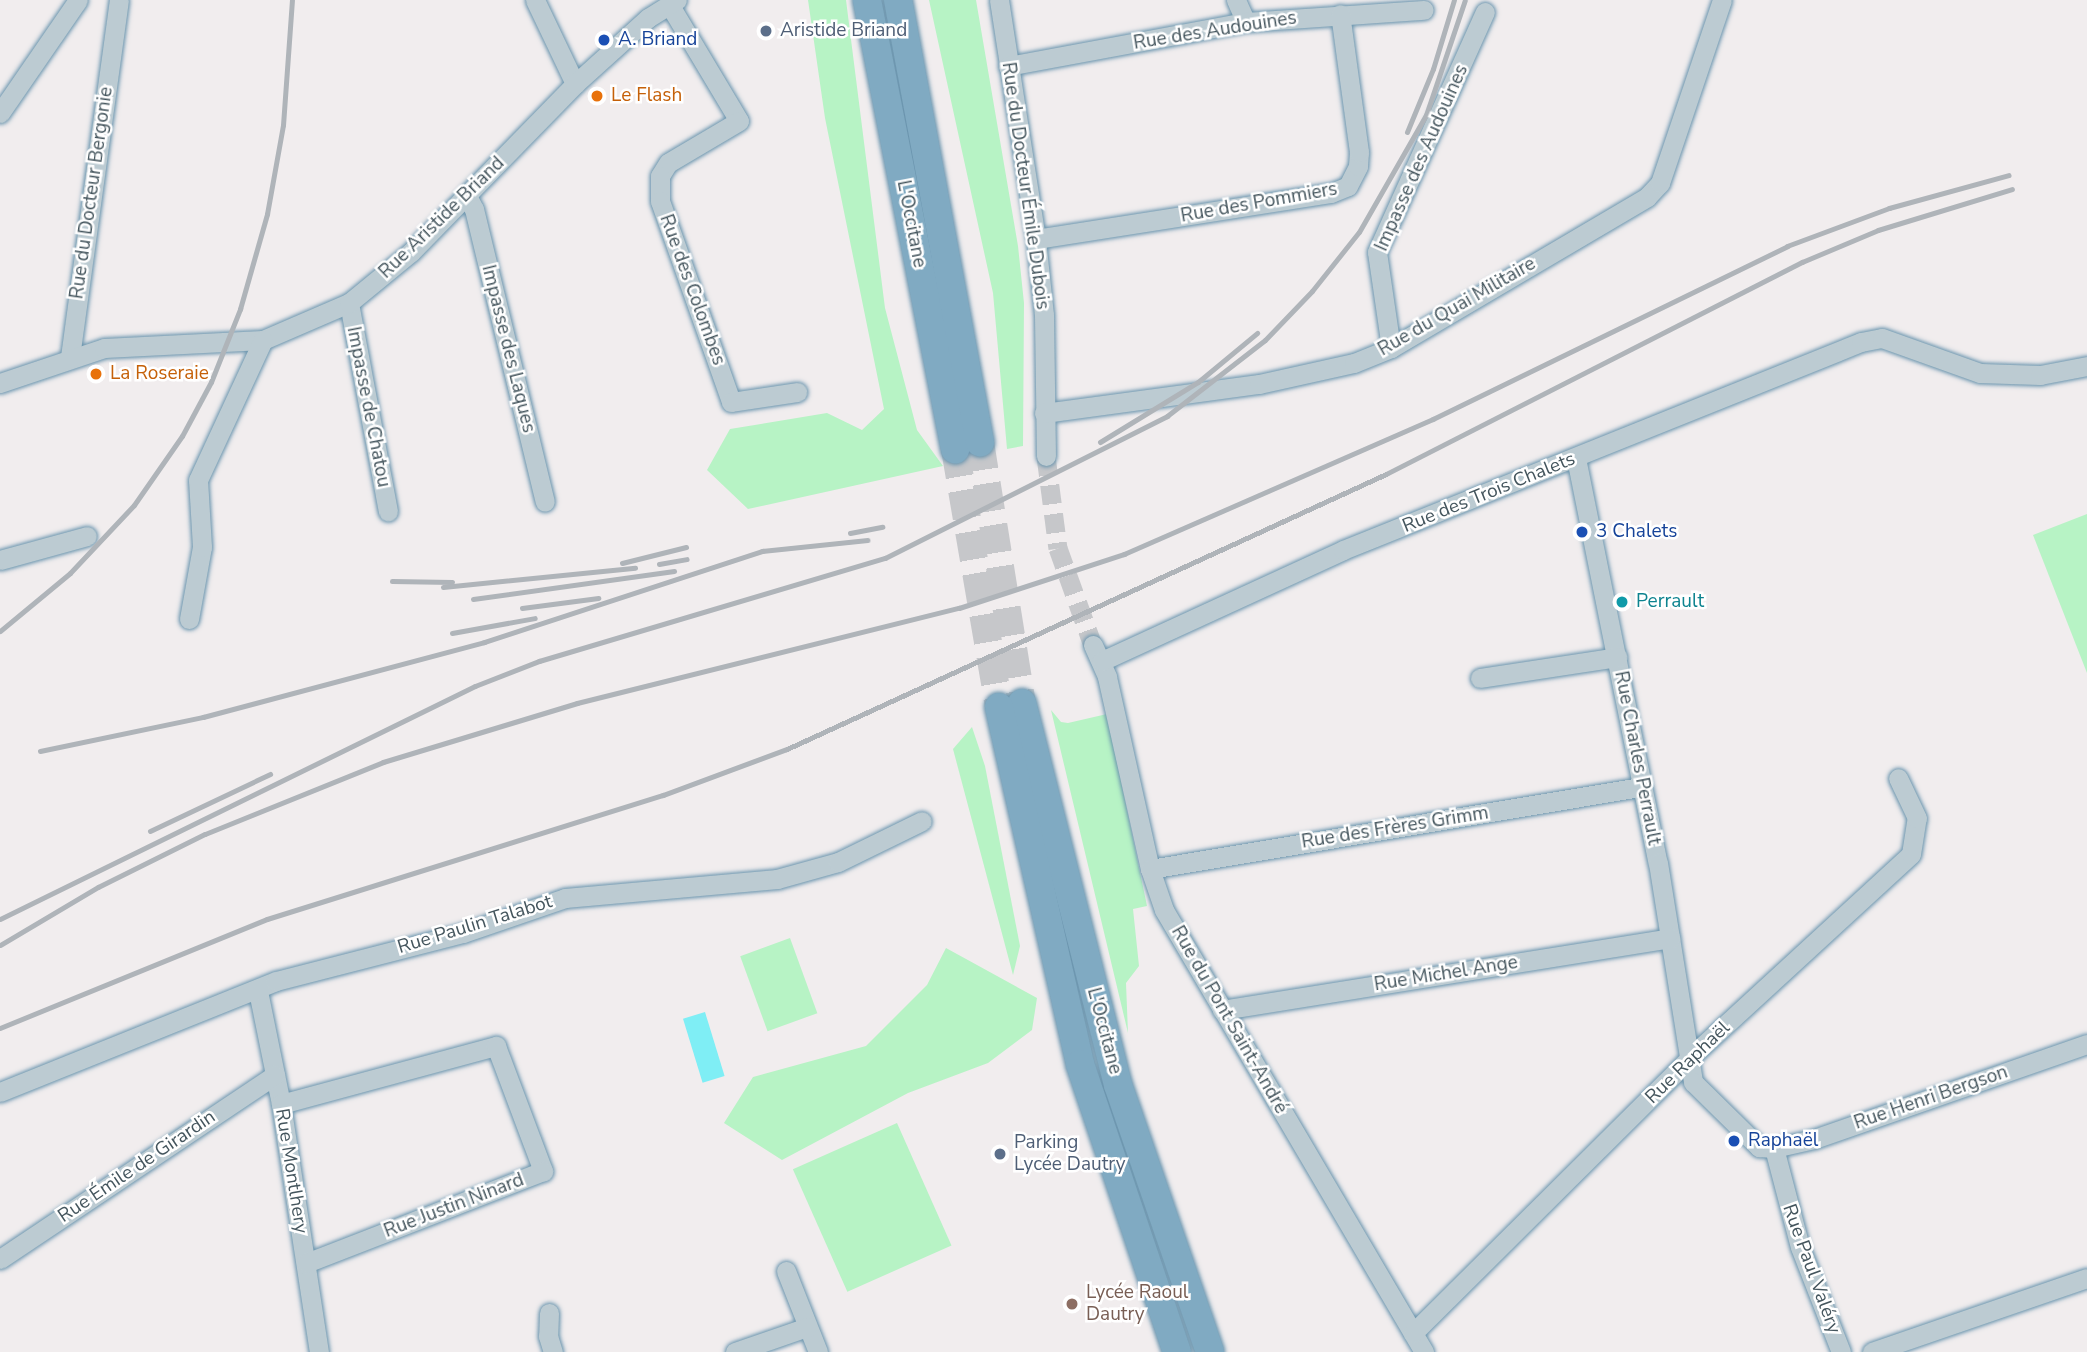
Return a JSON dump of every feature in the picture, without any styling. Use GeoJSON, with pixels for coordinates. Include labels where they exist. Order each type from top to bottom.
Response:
{"type":"FeatureCollection","features":[{"type":"Feature","properties":{"kind":"highway","name":"L'Occitane"},"geometry":{"type":"LineString","coordinates":[[867,0],[967,446],[898,0]]}},
{"type":"Feature","properties":{"kind":"highway","name":"L'Occitane"},"geometry":{"type":"LineString","coordinates":[[1177,1352],[1080,1063],[1010,705],[1118,1085],[1210,1352]]}},
{"type":"Feature","properties":{"kind":"street"},"geometry":{"type":"LineString","coordinates":[[0,113],[78,0]]}},
{"type":"Feature","properties":{"kind":"street","name":"Rue du Docteur Bergonie"},"geometry":{"type":"LineString","coordinates":[[106,0],[114,28]]}},
{"type":"Feature","properties":{"kind":"street","name":"Rue du Docteur Bergonie"},"geometry":{"type":"LineString","coordinates":[[70,357],[119,0]]}},
{"type":"Feature","properties":{"kind":"street"},"geometry":{"type":"LineString","coordinates":[[535,0],[575,85]]}},
{"type":"Feature","properties":{"kind":"street","name":"Rue du Docteur Émile Dubois"},"geometry":{"type":"LineString","coordinates":[[999,0],[1036,239],[1044,315],[1046,456]]}},
{"type":"Feature","properties":{"kind":"street"},"geometry":{"type":"LineString","coordinates":[[1236,0],[1246,22]]}},
{"type":"Feature","properties":{"kind":"street","name":"Rue du Quai Militaire"},"geometry":{"type":"LineString","coordinates":[[1044,413],[1291,379],[1391,348],[1647,197],[1660,183],[1722,0]]}},
{"type":"Feature","properties":{"kind":"street","name":"Rue Aristide Briand"},"geometry":{"type":"LineString","coordinates":[[0,383],[70,357],[121,346],[263,340],[349,303],[385,276],[575,85],[673,2]]}},
{"type":"Feature","properties":{"kind":"street","name":"Rue des Colombes"},"geometry":{"type":"LineString","coordinates":[[673,2],[738,121],[668,163],[660,176],[660,201],[732,402],[797,392]]}},
{"type":"Feature","properties":{"kind":"street","name":"Rue des Audouines"},"geometry":{"type":"LineString","coordinates":[[1008,66],[1246,22],[1424,10]]}},
{"type":"Feature","properties":{"kind":"street","name":"Impasse des Audouines"},"geometry":{"type":"LineString","coordinates":[[1391,348],[1377,252],[1485,12]]}},
{"type":"Feature","properties":{"kind":"street","name":"Rue des Pommiers"},"geometry":{"type":"LineString","coordinates":[[1036,239],[1331,193],[1348,186],[1359,166],[1359,152],[1340,14]]}},
{"type":"Feature","properties":{"kind":"street","name":"Impasse des Laques"},"geometry":{"type":"LineString","coordinates":[[467,196],[474,209],[545,502]]}},
{"type":"Feature","properties":{"kind":"street","name":"Impasse de Chatou"},"geometry":{"type":"LineString","coordinates":[[349,303],[388,511]]}},
{"type":"Feature","properties":{"kind":"street","name":"Rue des Trois Chalets"},"geometry":{"type":"LineString","coordinates":[[1097,653],[1343,550],[1882,338],[1980,373],[2040,375],[2087,366]]}},
{"type":"Feature","properties":{"kind":"street"},"geometry":{"type":"LineString","coordinates":[[189,619],[202,547],[198,480],[263,340]]}},
{"type":"Feature","properties":{"kind":"street","name":"Rue Charles Perrault"},"geometry":{"type":"LineString","coordinates":[[1576,458],[1617,657],[1691,1059]]}},
{"type":"Feature","properties":{"kind":"street"},"geometry":{"type":"LineString","coordinates":[[0,561],[87,536]]}},
{"type":"Feature","properties":{"kind":"street","name":"Rue du Pont Saint-André"},"geometry":{"type":"LineString","coordinates":[[1097,653],[1150,869],[1164,910],[1424,1352]]}},
{"type":"Feature","properties":{"kind":"street"},"geometry":{"type":"LineString","coordinates":[[1480,677],[1617,657]]}},
{"type":"Feature","properties":{"kind":"street","name":"Rue Raphaël"},"geometry":{"type":"LineString","coordinates":[[1413,1334],[1691,1059],[1911,854],[1917,818],[1898,778]]}},
{"type":"Feature","properties":{"kind":"street","name":"Rue des Frères Grimm"},"geometry":{"type":"LineString","coordinates":[[1150,869],[1640,787]]}},
{"type":"Feature","properties":{"kind":"street","name":"Rue Paulin Talabot"},"geometry":{"type":"LineString","coordinates":[[0,1092],[258,991],[275,981],[463,933],[565,898],[777,879],[838,862],[922,821]]}},
{"type":"Feature","properties":{"kind":"street","name":"Rue Michel Ange"},"geometry":{"type":"LineString","coordinates":[[1222,1010],[1670,938]]}},
{"type":"Feature","properties":{"kind":"street","name":"Rue Montlhery"},"geometry":{"type":"LineString","coordinates":[[258,991],[281,1104],[319,1352]]}},
{"type":"Feature","properties":{"kind":"street","name":"Rue Henri Bergson"},"geometry":{"type":"LineString","coordinates":[[1774,1148],[1814,1139],[2087,1044]]}},
{"type":"Feature","properties":{"kind":"street","name":"Rue Justin Ninard"},"geometry":{"type":"LineString","coordinates":[[281,1104],[496,1046],[543,1171],[306,1263]]}},
{"type":"Feature","properties":{"kind":"street"},"geometry":{"type":"LineString","coordinates":[[1691,1059],[1693,1082],[1759,1147],[1774,1148]]}},
{"type":"Feature","properties":{"kind":"street","name":"Rue Émile de Girardin"},"geometry":{"type":"LineString","coordinates":[[0,1259],[275,1075]]}},
{"type":"Feature","properties":{"kind":"street","name":"Rue Paul Valéry"},"geometry":{"type":"LineString","coordinates":[[1774,1148],[1800,1247],[1841,1352]]}},
{"type":"Feature","properties":{"kind":"street"},"geometry":{"type":"LineString","coordinates":[[786,1271],[818,1352]]}},
{"type":"Feature","properties":{"kind":"street"},"geometry":{"type":"LineString","coordinates":[[1872,1352],[2087,1278]]}},
{"type":"Feature","properties":{"kind":"street"},"geometry":{"type":"LineString","coordinates":[[549,1313],[548,1336],[553,1352]]}},
{"type":"Feature","properties":{"kind":"street"},"geometry":{"type":"LineString","coordinates":[[735,1352],[807,1327]]}},
{"type":"Feature","properties":{"kind":"green space"},"geometry":{"type":"Polygon","coordinates":[[[808,0],[846,0],[885,308],[917,430],[943,466],[748,509],[707,470],[730,429],[827,413],[862,430],[884,409],[825,118],[808,0]]]}},
{"type":"Feature","properties":{"kind":"green space"},"geometry":{"type":"Polygon","coordinates":[[[929,0],[976,0],[1018,246],[1024,303],[1023,446],[1007,449],[993,293],[929,0]]]}},
{"type":"Feature","properties":{"kind":"green space"},"geometry":{"type":"Polygon","coordinates":[[[2087,514],[2087,673],[2033,535],[2087,514]]]}},
{"type":"Feature","properties":{"kind":"green space"},"geometry":{"type":"Polygon","coordinates":[[[1051,710],[1061,722],[1068,723],[1107,714],[1147,906],[1133,909],[1139,966],[1126,983],[1128,1033],[1051,710]]]}},
{"type":"Feature","properties":{"kind":"green space"},"geometry":{"type":"Polygon","coordinates":[[[972,727],[985,766],[1020,946],[1013,975],[953,749],[972,727]]]}},
{"type":"Feature","properties":{"kind":"green space"},"geometry":{"type":"Polygon","coordinates":[[[790,938],[817,1013],[768,1031],[740,956],[790,938]]]}},
{"type":"Feature","properties":{"kind":"green space"},"geometry":{"type":"Polygon","coordinates":[[[946,948],[1037,998],[1032,1030],[988,1063],[908,1093],[782,1160],[724,1123],[753,1077],[866,1046],[927,985],[946,948]]]}},
{"type":"Feature","properties":{"kind":"green space"},"geometry":{"type":"Polygon","coordinates":[[[897,1123],[952,1245],[847,1292],[793,1169],[897,1123]]]}},
{"type":"Feature","properties":{"kind":"water"},"geometry":{"type":"Polygon","coordinates":[[[705,1012],[725,1076],[703,1083],[683,1019],[705,1012]]]}},
{"type":"Feature","properties":{"kind":"tunnel"},"geometry":{"type":"LineString","coordinates":[[980,442],[1022,703]]}},
{"type":"Feature","properties":{"kind":"tunnel"},"geometry":{"type":"LineString","coordinates":[[955,449],[999,707]]}},
{"type":"Feature","properties":{"kind":"tunnel"},"geometry":{"type":"LineString","coordinates":[[1046,456],[1058,548],[1093,645]]}},
{"type":"Feature","properties":{"kind":"railway"},"geometry":{"type":"LineString","coordinates":[[0,631],[70,573],[134,505],[182,436],[211,382],[240,309],[267,214],[283,125],[292,0]]}},
{"type":"Feature","properties":{"kind":"railway"},"geometry":{"type":"LineString","coordinates":[[1407,132],[1433,69],[1454,0]]}},
{"type":"Feature","properties":{"kind":"railway"},"geometry":{"type":"LineString","coordinates":[[0,919],[475,686],[539,661],[885,558],[1167,416],[1265,340],[1312,291],[1359,232],[1426,115],[1465,0]]}},
{"type":"Feature","properties":{"kind":"railway"},"geometry":{"type":"LineString","coordinates":[[0,945],[98,887],[205,834],[383,762],[577,703],[959,608],[1124,554],[1433,419],[1787,246],[1889,208],[2009,175]]}},
{"type":"Feature","properties":{"kind":"railway"},"geometry":{"type":"LineString","coordinates":[[0,1028],[267,919],[663,795],[787,749],[1386,474],[1802,262],[1878,230],[2012,189]]}},
{"type":"Feature","properties":{"kind":"railway"},"geometry":{"type":"LineString","coordinates":[[1100,442],[1198,382],[1257,333]]}},
{"type":"Feature","properties":{"kind":"railway"},"geometry":{"type":"LineString","coordinates":[[850,533],[882,527]]}},
{"type":"Feature","properties":{"kind":"railway"},"geometry":{"type":"LineString","coordinates":[[40,751],[203,717],[484,642],[762,551],[867,540]]}},
{"type":"Feature","properties":{"kind":"railway"},"geometry":{"type":"LineString","coordinates":[[622,563],[686,547]]}},
{"type":"Feature","properties":{"kind":"railway"},"geometry":{"type":"LineString","coordinates":[[659,564],[687,559]]}},
{"type":"Feature","properties":{"kind":"railway"},"geometry":{"type":"LineString","coordinates":[[443,587],[635,568]]}},
{"type":"Feature","properties":{"kind":"railway"},"geometry":{"type":"LineString","coordinates":[[473,599],[674,571]]}},
{"type":"Feature","properties":{"kind":"railway"},"geometry":{"type":"LineString","coordinates":[[392,581],[452,582]]}},
{"type":"Feature","properties":{"kind":"railway"},"geometry":{"type":"LineString","coordinates":[[522,608],[598,598]]}},
{"type":"Feature","properties":{"kind":"railway"},"geometry":{"type":"LineString","coordinates":[[452,633],[535,618]]}},
{"type":"Feature","properties":{"kind":"railway"},"geometry":{"type":"LineString","coordinates":[[150,831],[270,774]]}},
{"type":"Feature","properties":{"kind":"place","name":"Aristide Briand"},"geometry":{"type":"Point","coordinates":[766,31]}},
{"type":"Feature","properties":{"kind":"place","name":"A. Briand"},"geometry":{"type":"Point","coordinates":[604,40]}},
{"type":"Feature","properties":{"kind":"place","name":"Le Flash"},"geometry":{"type":"Point","coordinates":[597,96]}},
{"type":"Feature","properties":{"kind":"place","name":"La Roseraie"},"geometry":{"type":"Point","coordinates":[96,374]}},
{"type":"Feature","properties":{"kind":"place","name":"3 Chalets"},"geometry":{"type":"Point","coordinates":[1582,532]}},
{"type":"Feature","properties":{"kind":"place","name":"Perrault"},"geometry":{"type":"Point","coordinates":[1622,602]}},
{"type":"Feature","properties":{"kind":"place","name":"Raphaël"},"geometry":{"type":"Point","coordinates":[1734,1141]}},
{"type":"Feature","properties":{"kind":"place","name":"Parking Lycée Dautry"},"geometry":{"type":"Point","coordinates":[1000,1154]}},
{"type":"Feature","properties":{"kind":"place","name":"Lycée Raoul Dautry"},"geometry":{"type":"Point","coordinates":[1072,1304]}}]}
